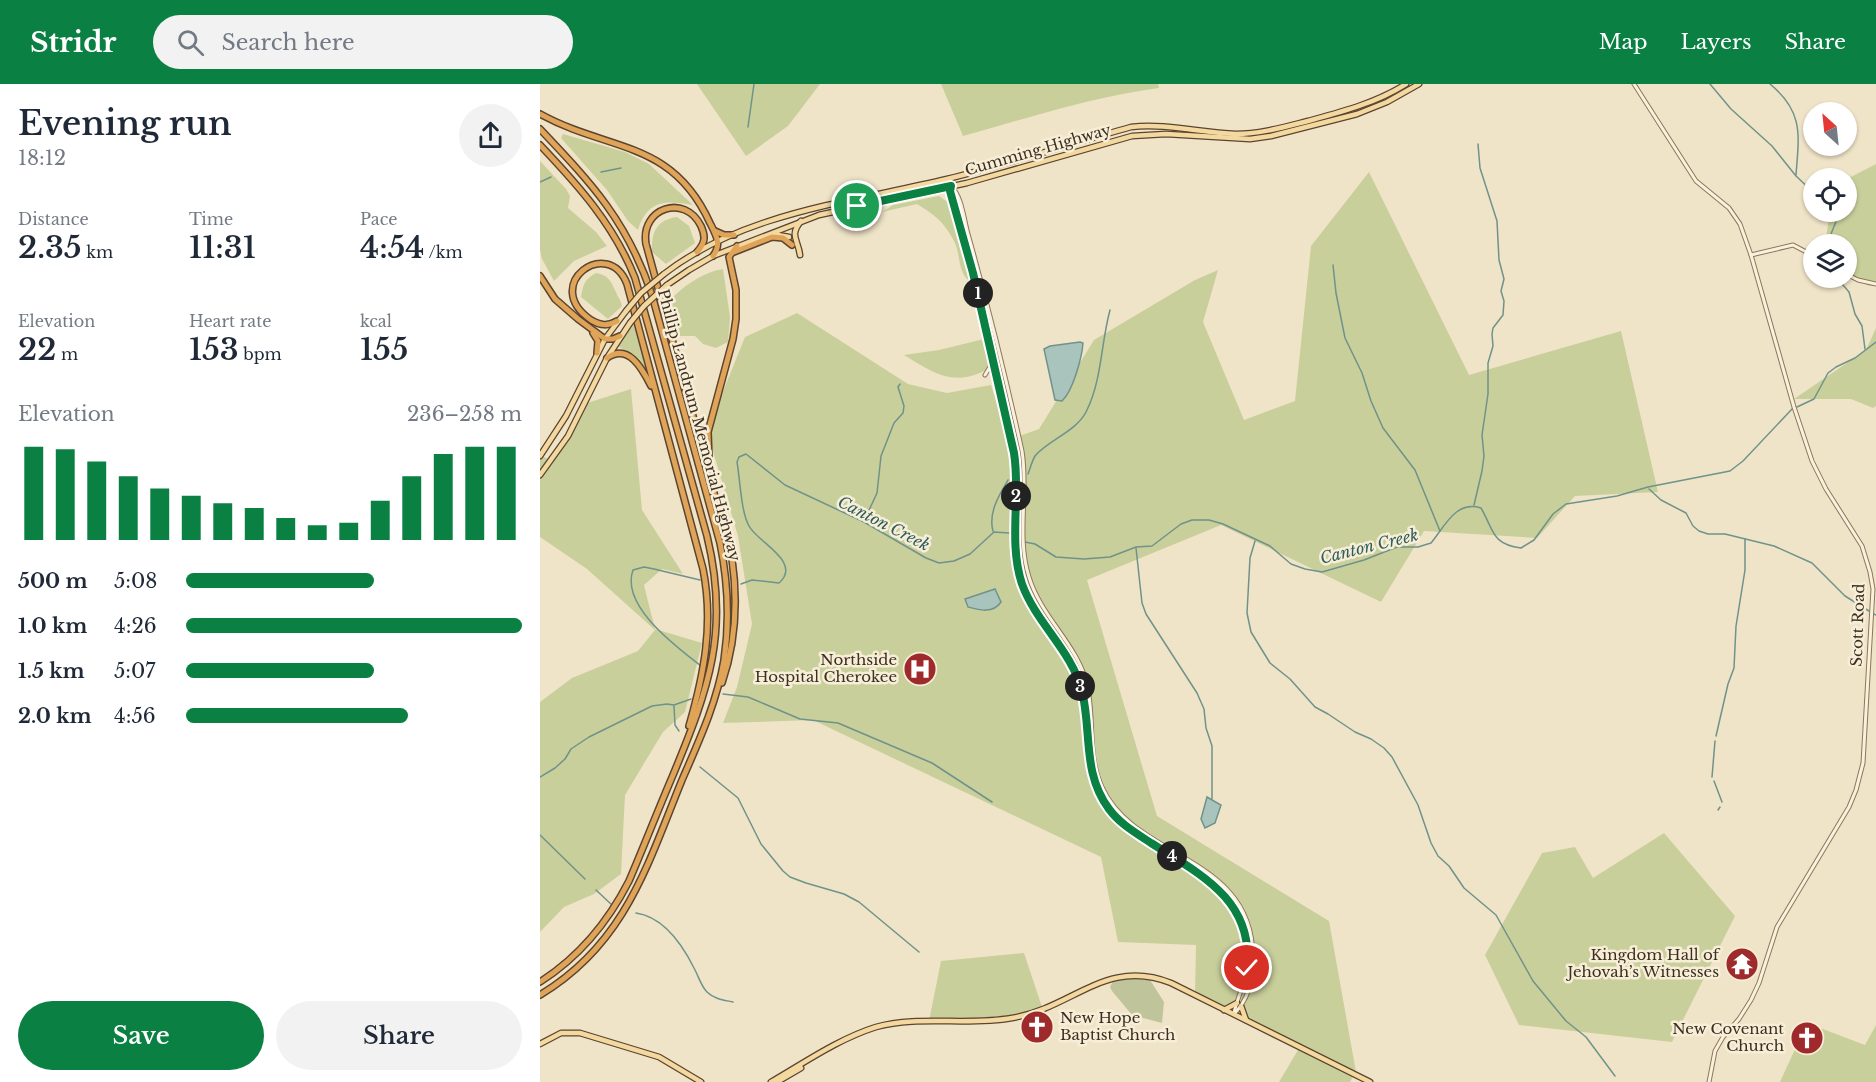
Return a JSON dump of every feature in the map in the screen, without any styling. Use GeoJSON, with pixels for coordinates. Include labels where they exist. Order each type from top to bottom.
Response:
{"type":"FeatureCollection","features":[{"type":"Feature","properties":{"kind":"highway"},"geometry":{"type":"LineString","coordinates":[[540,114],[564,126],[641,152],[662,163],[678,176],[694,193],[713,230],[718,242],[718,249],[713,256]]}},
{"type":"Feature","properties":{"kind":"highway","name":"Phillip Landrum Memorial Highway"},"geometry":{"type":"LineString","coordinates":[[540,129],[598,192],[616,217],[638,257],[652,295],[716,528],[726,570],[728,614],[726,648],[718,689],[648,865],[625,912],[594,952],[540,995]]}},
{"type":"Feature","properties":{"kind":"highway","name":"Phillip Landrum Memorial Highway"},"geometry":{"type":"LineString","coordinates":[[540,145],[600,212],[630,267],[646,314],[710,548],[716,594],[714,649],[705,694],[629,881],[615,907],[578,953],[540,982]]}},
{"type":"Feature","properties":{"kind":"highway"},"geometry":{"type":"LineString","coordinates":[[697,252],[704,243],[705,237],[692,213],[682,209],[668,208],[660,211],[651,219],[645,233],[646,244],[712,481],[735,579],[734,633],[729,662],[710,712]]}},
{"type":"Feature","properties":{"kind":"highway"},"geometry":{"type":"LineString","coordinates":[[713,230],[724,235],[734,235]]}},
{"type":"Feature","properties":{"kind":"highway"},"geometry":{"type":"LineString","coordinates":[[712,481],[708,432],[735,329],[737,301],[731,259],[734,251],[772,237],[783,238],[792,245]]}},
{"type":"Feature","properties":{"kind":"highway"},"geometry":{"type":"LineString","coordinates":[[733,276],[729,257],[737,246]]}},
{"type":"Feature","properties":{"kind":"highway"},"geometry":{"type":"LineString","coordinates":[[617,321],[609,325],[598,324],[580,312],[574,304],[571,291],[573,282],[588,265],[606,264],[616,268],[624,277],[703,569],[708,606],[708,635],[704,669],[682,753]]}},
{"type":"Feature","properties":{"kind":"highway"},"geometry":{"type":"LineString","coordinates":[[540,276],[560,303],[589,327],[605,339],[620,336]]}},
{"type":"Feature","properties":{"kind":"highway"},"geometry":{"type":"LineString","coordinates":[[589,327],[598,341],[597,352]]}},
{"type":"Feature","properties":{"kind":"highway"},"geometry":{"type":"LineString","coordinates":[[607,358],[620,352],[631,359],[645,375],[658,404]]}},
{"type":"Feature","properties":{"kind":"main road","name":"Cumming Highway"},"geometry":{"type":"LineString","coordinates":[[540,456],[566,416],[597,352],[617,321],[640,293],[697,252],[734,235],[834,202],[949,179],[1131,127],[1148,125],[1235,134],[1253,133],[1341,112],[1388,94],[1406,84]]}},
{"type":"Feature","properties":{"kind":"main road","name":"Cumming Highway"},"geometry":{"type":"LineString","coordinates":[[540,475],[568,436],[607,358],[630,323],[644,306],[668,285],[713,256],[801,221],[842,209],[951,186],[1132,136],[1158,134],[1250,139],[1342,118],[1387,102],[1419,84]]}},
{"type":"Feature","properties":{"kind":"main road"},"geometry":{"type":"LineString","coordinates":[[1341,112],[1342,118]]}},
{"type":"Feature","properties":{"kind":"main road"},"geometry":{"type":"LineString","coordinates":[[842,209],[855,209],[861,214],[864,207],[869,204]]}},
{"type":"Feature","properties":{"kind":"main road"},"geometry":{"type":"LineString","coordinates":[[800,255],[794,231],[801,221]]}},
{"type":"Feature","properties":{"kind":"main road"},"geometry":{"type":"LineString","coordinates":[[770,233],[789,237]]}},
{"type":"Feature","properties":{"kind":"main road"},"geometry":{"type":"LineString","coordinates":[[771,1082],[870,1029],[895,1023],[982,1022],[1023,1016],[1049,1007],[1109,978],[1140,975],[1158,978],[1370,1082]]}},
{"type":"Feature","properties":{"kind":"main road"},"geometry":{"type":"LineString","coordinates":[[1223,1010],[1239,1005],[1247,1022]]}},
{"type":"Feature","properties":{"kind":"main road"},"geometry":{"type":"LineString","coordinates":[[540,1046],[551,1037],[569,1032],[588,1035],[663,1059],[701,1082]]}},
{"type":"Feature","properties":{"kind":"main road"},"geometry":{"type":"LineString","coordinates":[[777,1082],[831,1048]]}},
{"type":"Feature","properties":{"kind":"street","name":"Scott Road"},"geometry":{"type":"LineString","coordinates":[[1634,84],[1696,181],[1734,214],[1740,224],[1812,461],[1822,483],[1867,556],[1873,589],[1863,763],[1856,790],[1849,807],[1782,918],[1754,994],[1715,1051],[1709,1082]]}},
{"type":"Feature","properties":{"kind":"street"},"geometry":{"type":"LineString","coordinates":[[949,179],[950,191],[993,360],[1015,464],[1017,560],[1021,579],[1030,602],[1079,681],[1084,706],[1090,768],[1101,798],[1111,813],[1125,826],[1214,884],[1237,914],[1244,931],[1248,956],[1239,1005]]}},
{"type":"Feature","properties":{"kind":"street"},"geometry":{"type":"LineString","coordinates":[[951,186],[955,190],[966,228],[1024,463],[1025,560],[1029,576],[1038,599],[1076,657],[1084,674],[1088,692],[1095,767],[1106,796],[1131,824],[1220,882],[1233,896],[1242,912],[1251,936],[1253,960],[1250,982],[1234,1015]]}},
{"type":"Feature","properties":{"kind":"street"},"geometry":{"type":"LineString","coordinates":[[959,222],[966,228]]}},
{"type":"Feature","properties":{"kind":"street"},"geometry":{"type":"LineString","coordinates":[[1751,255],[1793,245],[1803,250]]}},
{"type":"Feature","properties":{"kind":"street"},"geometry":{"type":"LineString","coordinates":[[1857,280],[1876,284]]}},
{"type":"Feature","properties":{"kind":"street"},"geometry":{"type":"LineString","coordinates":[[985,375],[990,370],[993,360]]}},
{"type":"Feature","properties":{"kind":"street"},"geometry":{"type":"LineString","coordinates":[[1015,464],[1024,463]]}},
{"type":"Feature","properties":{"kind":"green space"},"geometry":{"type":"Polygon","coordinates":[[[697,84],[820,84],[788,126],[746,156],[697,84]]]}},
{"type":"Feature","properties":{"kind":"green space"},"geometry":{"type":"Polygon","coordinates":[[[941,84],[1158,84],[1159,88],[1085,102],[963,136],[941,84]]]}},
{"type":"Feature","properties":{"kind":"green space"},"geometry":{"type":"Polygon","coordinates":[[[563,134],[625,152],[649,164],[693,205],[659,204],[647,213],[638,230],[628,221],[607,190],[561,138],[563,134]]]}},
{"type":"Feature","properties":{"kind":"green space"},"geometry":{"type":"Polygon","coordinates":[[[540,161],[566,189],[570,196],[568,208],[596,232],[607,246],[574,261],[554,281],[542,259],[540,250],[540,161]]]}},
{"type":"Feature","properties":{"kind":"green space"},"geometry":{"type":"Polygon","coordinates":[[[1876,164],[1876,285],[1869,286],[1857,280],[1857,234],[1827,234],[1828,222],[1857,222],[1857,174],[1876,164]]]}},
{"type":"Feature","properties":{"kind":"green space"},"geometry":{"type":"Polygon","coordinates":[[[1369,172],[1469,375],[1621,331],[1658,492],[1575,496],[1537,538],[1424,531],[1381,602],[1221,525],[1087,580],[1157,816],[1329,921],[1356,1072],[1350,1082],[1279,1082],[1301,1045],[1234,1015],[1195,992],[1196,945],[1118,942],[1101,857],[813,720],[723,723],[737,687],[752,624],[738,536],[707,431],[745,337],[797,313],[908,384],[947,393],[991,385],[1008,440],[1039,429],[1094,340],[1195,280],[1218,270],[1203,322],[1244,420],[1295,401],[1311,246],[1369,172]]]}},
{"type":"Feature","properties":{"kind":"green space"},"geometry":{"type":"Polygon","coordinates":[[[939,196],[949,203],[970,281],[961,268],[954,241],[943,224],[934,216],[917,204],[882,212],[893,205],[939,196]]]}},
{"type":"Feature","properties":{"kind":"green space"},"geometry":{"type":"Polygon","coordinates":[[[677,217],[689,226],[695,243],[666,264],[652,252],[654,233],[664,221],[677,217]]]}},
{"type":"Feature","properties":{"kind":"green space"},"geometry":{"type":"Polygon","coordinates":[[[723,269],[730,317],[728,342],[716,348],[703,344],[695,336],[678,336],[669,302],[694,281],[708,273],[723,269]]]}},
{"type":"Feature","properties":{"kind":"green space"},"geometry":{"type":"Polygon","coordinates":[[[596,273],[604,275],[609,280],[622,304],[608,319],[581,297],[585,282],[596,273]]]}},
{"type":"Feature","properties":{"kind":"green space"},"geometry":{"type":"Polygon","coordinates":[[[635,322],[648,376],[617,345],[635,322]]]}},
{"type":"Feature","properties":{"kind":"green space"},"geometry":{"type":"Polygon","coordinates":[[[1876,328],[1876,406],[1873,408],[1851,399],[1794,399],[1866,350],[1876,328]]]}},
{"type":"Feature","properties":{"kind":"green space"},"geometry":{"type":"Polygon","coordinates":[[[984,339],[988,369],[976,375],[954,378],[944,376],[904,355],[939,350],[984,339]]]}},
{"type":"Feature","properties":{"kind":"green space"},"geometry":{"type":"Polygon","coordinates":[[[631,389],[642,510],[683,574],[662,569],[644,585],[655,629],[702,643],[685,712],[663,732],[625,795],[621,874],[594,894],[564,907],[540,932],[540,702],[572,678],[638,651],[655,630],[587,569],[540,537],[540,455],[552,461],[581,405],[631,389]]]}},
{"type":"Feature","properties":{"kind":"green space"},"geometry":{"type":"Polygon","coordinates":[[[1664,833],[1735,916],[1672,1042],[1519,1025],[1485,955],[1542,853],[1575,847],[1593,878],[1664,833]]]}},
{"type":"Feature","properties":{"kind":"green space"},"geometry":{"type":"Polygon","coordinates":[[[1024,953],[1043,1010],[1011,1020],[929,1021],[941,961],[1024,953]]]}},
{"type":"Feature","properties":{"kind":"green space"},"geometry":{"type":"Polygon","coordinates":[[[1129,978],[1150,980],[1164,1002],[1162,1023],[1132,1015],[1112,991],[1110,987],[1113,981],[1129,978]]]}},
{"type":"Feature","properties":{"kind":"green space"},"geometry":{"type":"Polygon","coordinates":[[[1807,1023],[1865,1045],[1876,1025],[1876,1082],[1780,1082],[1807,1023]]]}},
{"type":"Feature","properties":{"kind":"water"},"geometry":{"type":"Polygon","coordinates":[[[1083,343],[1082,349],[1073,382],[1062,401],[1055,400],[1044,349],[1083,343]]]}},
{"type":"Feature","properties":{"kind":"water"},"geometry":{"type":"Polygon","coordinates":[[[995,589],[1001,602],[998,606],[990,610],[968,607],[965,599],[995,589]]]}},
{"type":"Feature","properties":{"kind":"water"},"geometry":{"type":"Polygon","coordinates":[[[1207,797],[1221,805],[1215,823],[1205,828],[1201,819],[1207,797]]]}},
{"type":"Feature","properties":{"kind":"waterway"},"geometry":{"type":"LineString","coordinates":[[748,127],[754,84]]}},
{"type":"Feature","properties":{"kind":"waterway"},"geometry":{"type":"LineString","coordinates":[[1710,84],[1731,109],[1772,146],[1803,183]]}},
{"type":"Feature","properties":{"kind":"waterway"},"geometry":{"type":"LineString","coordinates":[[1770,84],[1789,104],[1797,125],[1796,175]]}},
{"type":"Feature","properties":{"kind":"waterway"},"geometry":{"type":"LineString","coordinates":[[1474,505],[1484,456],[1482,435],[1488,394],[1488,363],[1493,346],[1492,334],[1493,328],[1503,315],[1504,301],[1501,291],[1504,279],[1499,260],[1497,221],[1480,168],[1478,144]]}},
{"type":"Feature","properties":{"kind":"waterway"},"geometry":{"type":"LineString","coordinates":[[601,172],[621,168]]}},
{"type":"Feature","properties":{"kind":"waterway"},"geometry":{"type":"LineString","coordinates":[[540,182],[551,177]]}},
{"type":"Feature","properties":{"kind":"waterway"},"geometry":{"type":"LineString","coordinates":[[1831,234],[1836,222]]}},
{"type":"Feature","properties":{"kind":"waterway"},"geometry":{"type":"LineString","coordinates":[[1333,265],[1345,338],[1362,373],[1383,428],[1415,470],[1440,531]]}},
{"type":"Feature","properties":{"kind":"waterway"},"geometry":{"type":"LineString","coordinates":[[1846,288],[1862,326],[1865,349]]}},
{"type":"Feature","properties":{"kind":"waterway"},"geometry":{"type":"LineString","coordinates":[[1028,474],[1035,456],[1077,424],[1087,410],[1096,386],[1110,310]]}},
{"type":"Feature","properties":{"kind":"waterway"},"geometry":{"type":"LineString","coordinates":[[1797,407],[1814,399],[1828,373],[1855,358],[1876,342]]}},
{"type":"Feature","properties":{"kind":"waterway"},"geometry":{"type":"LineString","coordinates":[[864,521],[877,493],[881,456],[894,423],[903,413],[904,406],[898,387],[900,384]]}},
{"type":"Feature","properties":{"kind":"waterway","name":"Canton Creek"},"geometry":{"type":"LineString","coordinates":[[741,584],[752,580],[779,583],[785,575],[786,567],[746,520],[737,462],[739,457],[746,454],[785,485],[864,522],[926,558],[939,563],[954,561],[970,554],[994,532],[1009,533],[1020,541],[1035,544],[1056,557],[1084,559],[1110,557],[1136,547],[1152,546],[1181,524],[1192,520],[1209,520],[1223,524],[1270,546],[1291,564],[1322,572],[1364,560],[1397,547],[1418,547],[1431,543],[1452,516],[1458,511],[1472,507],[1481,508],[1491,529],[1499,539],[1511,546],[1521,548],[1534,540],[1553,514],[1566,504],[1617,496],[1648,487],[1730,471],[1743,461],[1792,409]]}},
{"type":"Feature","properties":{"kind":"waterway"},"geometry":{"type":"LineString","coordinates":[[993,531],[993,511],[1008,480]]}},
{"type":"Feature","properties":{"kind":"waterway","name":"Canton Creek"},"geometry":{"type":"LineString","coordinates":[[1649,489],[1661,500],[1686,513],[1693,526],[1699,531],[1708,534],[1725,534],[1774,546],[1812,563],[1845,596],[1869,611]]}},
{"type":"Feature","properties":{"kind":"waterway"},"geometry":{"type":"LineString","coordinates":[[1716,736],[1734,668],[1736,626],[1745,570],[1745,539]]}},
{"type":"Feature","properties":{"kind":"waterway"},"geometry":{"type":"LineString","coordinates":[[1255,541],[1250,558],[1247,613],[1251,632],[1270,663],[1290,679],[1315,707],[1355,732],[1371,739],[1392,757],[1418,805],[1438,856],[1449,866],[1464,888],[1496,915],[1533,981],[1566,1021],[1586,1037],[1615,1076]]}},
{"type":"Feature","properties":{"kind":"waterway"},"geometry":{"type":"LineString","coordinates":[[1136,548],[1142,603],[1146,614],[1197,693],[1204,709],[1206,728],[1212,746],[1212,799]]}},
{"type":"Feature","properties":{"kind":"waterway","name":"Canton Creek"},"geometry":{"type":"LineString","coordinates":[[700,580],[644,567],[633,570],[631,584],[642,611],[653,624],[701,666]]}},
{"type":"Feature","properties":{"kind":"waterway"},"geometry":{"type":"LineString","coordinates":[[723,694],[748,697],[800,719],[838,723],[932,763],[992,802]]}},
{"type":"Feature","properties":{"kind":"waterway","name":"Canton Creek"},"geometry":{"type":"LineString","coordinates":[[540,777],[555,768],[565,759],[571,749],[589,737],[652,706],[674,705],[691,699]]}},
{"type":"Feature","properties":{"kind":"waterway"},"geometry":{"type":"LineString","coordinates":[[674,706],[675,725],[679,731]]}},
{"type":"Feature","properties":{"kind":"waterway"},"geometry":{"type":"LineString","coordinates":[[1712,777],[1715,741]]}},
{"type":"Feature","properties":{"kind":"waterway"},"geometry":{"type":"LineString","coordinates":[[700,767],[738,798],[761,844],[790,877],[844,894],[859,902],[919,952]]}},
{"type":"Feature","properties":{"kind":"waterway"},"geometry":{"type":"LineString","coordinates":[[1714,781],[1722,802]]}},
{"type":"Feature","properties":{"kind":"waterway"},"geometry":{"type":"LineString","coordinates":[[540,835],[585,879]]}},
{"type":"Feature","properties":{"kind":"waterway"},"geometry":{"type":"LineString","coordinates":[[596,890],[612,905]]}},
{"type":"Feature","properties":{"kind":"waterway"},"geometry":{"type":"LineString","coordinates":[[636,913],[655,920],[671,933],[684,950],[707,992],[716,998],[733,1002]]}},
{"type":"Feature","properties":{"kind":"place","name":"Northside Hospital Cherokee"},"geometry":{"type":"Point","coordinates":[920,669]}},
{"type":"Feature","properties":{"kind":"place","name":"Kingdom Hall of Jehovah’s Witnesses"},"geometry":{"type":"Point","coordinates":[1742,964]}},
{"type":"Feature","properties":{"kind":"place","name":"New Hope Baptist Church"},"geometry":{"type":"Point","coordinates":[1037,1027]}},
{"type":"Feature","properties":{"kind":"place","name":"New Covenant Church"},"geometry":{"type":"Point","coordinates":[1807,1038]}},
{"type":"Feature","properties":{"kind":"route"},"geometry":{"type":"LineString","coordinates":[[857,206],[951,186],[950,191],[973,273],[1014,453],[1016,468],[1015,548],[1019,572],[1032,606],[1079,681],[1089,762],[1094,782],[1107,807],[1120,822],[1205,877],[1223,893],[1234,908],[1242,925],[1248,956],[1247,968]]}}]}
